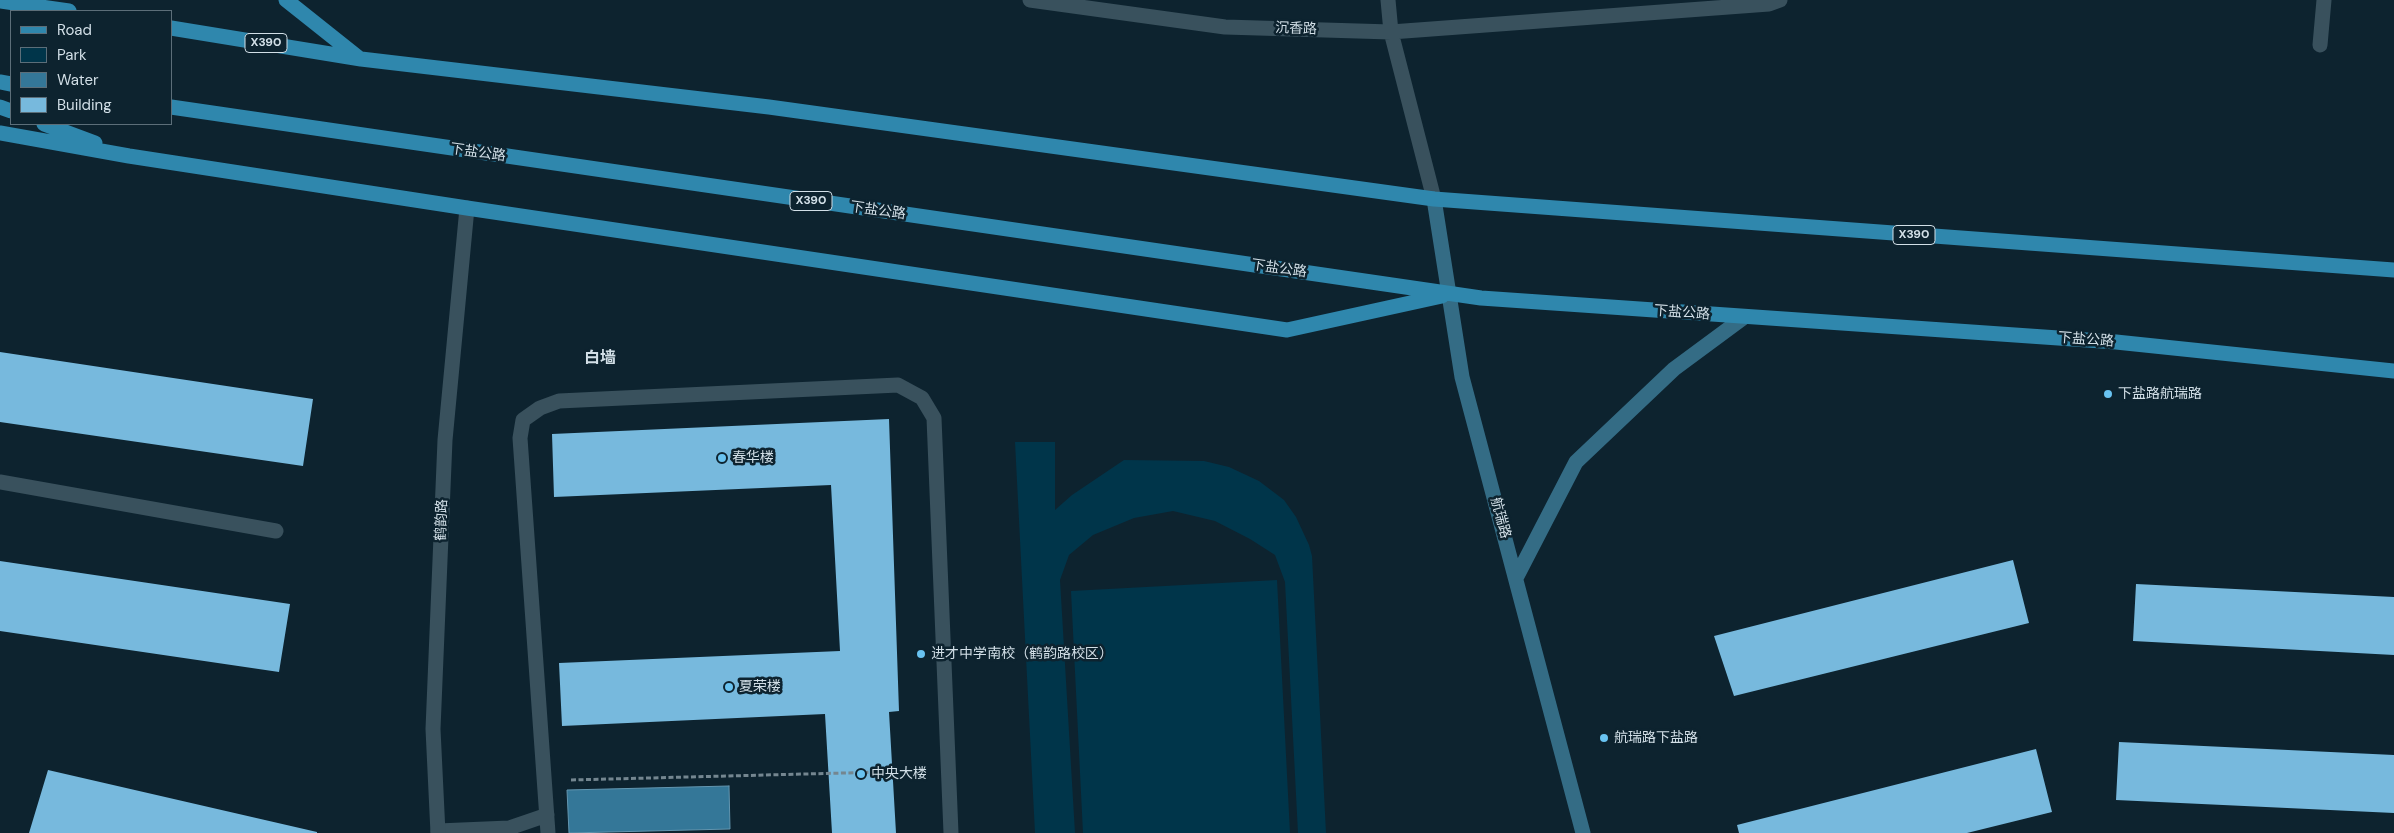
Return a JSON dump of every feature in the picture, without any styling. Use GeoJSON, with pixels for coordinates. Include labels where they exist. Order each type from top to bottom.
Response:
{"type":"FeatureCollection","features":[{"type":"Feature","properties":{"kind":"main road"},"geometry":{"type":"LineString","coordinates":[[286,0],[360,58]]}},
{"type":"Feature","properties":{"kind":"main road"},"geometry":{"type":"LineString","coordinates":[[0,1],[63,10]]}},
{"type":"Feature","properties":{"kind":"main road","name":"X390"},"geometry":{"type":"LineString","coordinates":[[172,28],[360,58],[768,107],[1434,199],[2394,270]]}},
{"type":"Feature","properties":{"kind":"main road","name":"下盐公路"},"geometry":{"type":"LineString","coordinates":[[172,107],[1481,298],[1743,318],[2116,342],[2394,371]]}},
{"type":"Feature","properties":{"kind":"main road"},"geometry":{"type":"LineString","coordinates":[[47,125],[130,156]]}},
{"type":"Feature","properties":{"kind":"main road"},"geometry":{"type":"LineString","coordinates":[[0,133],[130,156],[467,208],[1287,330],[1451,294]]}},
{"type":"Feature","properties":{"kind":"street","name":"沉香路"},"geometry":{"type":"LineString","coordinates":[[1030,0],[1225,27],[1391,32],[1769,4],[1780,0]]}},
{"type":"Feature","properties":{"kind":"street"},"geometry":{"type":"LineString","coordinates":[[1388,0],[1391,32],[1434,199]]}},
{"type":"Feature","properties":{"kind":"street"},"geometry":{"type":"LineString","coordinates":[[2320,46],[2324,0]]}},
{"type":"Feature","properties":{"kind":"street","name":"航瑞路"},"geometry":{"type":"LineString","coordinates":[[1434,199],[1451,294],[1462,377],[1583,833]]}},
{"type":"Feature","properties":{"kind":"street","name":"鹤韵路"},"geometry":{"type":"LineString","coordinates":[[438,832],[433,729],[445,440],[467,208]]}},
{"type":"Feature","properties":{"kind":"street"},"geometry":{"type":"LineString","coordinates":[[1516,578],[1576,462],[1674,369],[1743,318]]}},
{"type":"Feature","properties":{"kind":"street"},"geometry":{"type":"LineString","coordinates":[[548,833],[520,438],[523,420],[540,408],[559,401],[898,385],[922,398],[934,418],[951,833]]}},
{"type":"Feature","properties":{"kind":"street"},"geometry":{"type":"LineString","coordinates":[[0,482],[276,531]]}},
{"type":"Feature","properties":{"kind":"street"},"geometry":{"type":"LineString","coordinates":[[438,832],[509,828],[546,815]]}},
{"type":"Feature","properties":{"kind":"path"},"geometry":{"type":"LineString","coordinates":[[546,815],[569,780],[948,770]]}},
{"type":"Feature","properties":{"kind":"green space"},"geometry":{"type":"Polygon","coordinates":[[[1015,442],[1055,442],[1055,510],[1072,495],[1124,460],[1204,461],[1229,467],[1259,481],[1284,500],[1296,517],[1312,556],[1326,833],[1298,833],[1285,582],[1275,555],[1250,539],[1215,521],[1173,511],[1134,518],[1093,535],[1069,555],[1060,580],[1075,833],[1035,833],[1015,442]]]}},
{"type":"Feature","properties":{"kind":"green space"},"geometry":{"type":"Polygon","coordinates":[[[1277,580],[1290,833],[1083,833],[1071,591],[1277,580]]]}},
{"type":"Feature","properties":{"kind":"water"},"geometry":{"type":"Polygon","coordinates":[[[729,786],[730,829],[569,833],[567,790],[729,786]]]}},
{"type":"Feature","properties":{"kind":"building"},"geometry":{"type":"Polygon","coordinates":[[[0,352],[313,399],[303,466],[0,422],[0,352]]]}},
{"type":"Feature","properties":{"kind":"building"},"geometry":{"type":"Polygon","coordinates":[[[889,419],[899,711],[889,712],[896,833],[832,833],[825,714],[562,726],[559,663],[840,651],[831,485],[554,497],[552,434],[889,419]]]}},
{"type":"Feature","properties":{"kind":"building"},"geometry":{"type":"Polygon","coordinates":[[[2013,560],[2029,623],[1734,696],[1714,636],[2013,560]]]}},
{"type":"Feature","properties":{"kind":"building"},"geometry":{"type":"Polygon","coordinates":[[[0,561],[290,604],[279,672],[0,631],[0,561]]]}},
{"type":"Feature","properties":{"kind":"building"},"geometry":{"type":"Polygon","coordinates":[[[2136,584],[2394,597],[2394,655],[2133,641],[2136,584]]]}},
{"type":"Feature","properties":{"kind":"building"},"geometry":{"type":"Polygon","coordinates":[[[2119,742],[2394,755],[2394,813],[2116,800],[2119,742]]]}},
{"type":"Feature","properties":{"kind":"building"},"geometry":{"type":"Polygon","coordinates":[[[2036,749],[2052,812],[1967,833],[1739,833],[1737,825],[2036,749]]]}},
{"type":"Feature","properties":{"kind":"building"},"geometry":{"type":"Polygon","coordinates":[[[48,770],[317,832],[317,833],[29,833],[48,770]]]}},
{"type":"Feature","properties":{"kind":"place","name":"下盐路航瑞路"},"geometry":{"type":"Point","coordinates":[2108,394]}},
{"type":"Feature","properties":{"kind":"place","name":"春华楼"},"geometry":{"type":"Point","coordinates":[722,458]}},
{"type":"Feature","properties":{"kind":"place","name":"进才中学南校（鹤韵路校区）"},"geometry":{"type":"Point","coordinates":[921,654]}},
{"type":"Feature","properties":{"kind":"place","name":"夏荣楼"},"geometry":{"type":"Point","coordinates":[729,687]}},
{"type":"Feature","properties":{"kind":"place","name":"航瑞路下盐路"},"geometry":{"type":"Point","coordinates":[1604,738]}},
{"type":"Feature","properties":{"kind":"place","name":"中央大楼"},"geometry":{"type":"Point","coordinates":[861,774]}},
{"type":"Feature","properties":{"kind":"district","name":"白墙"},"geometry":{"type":"Point","coordinates":[600,359]}}]}
